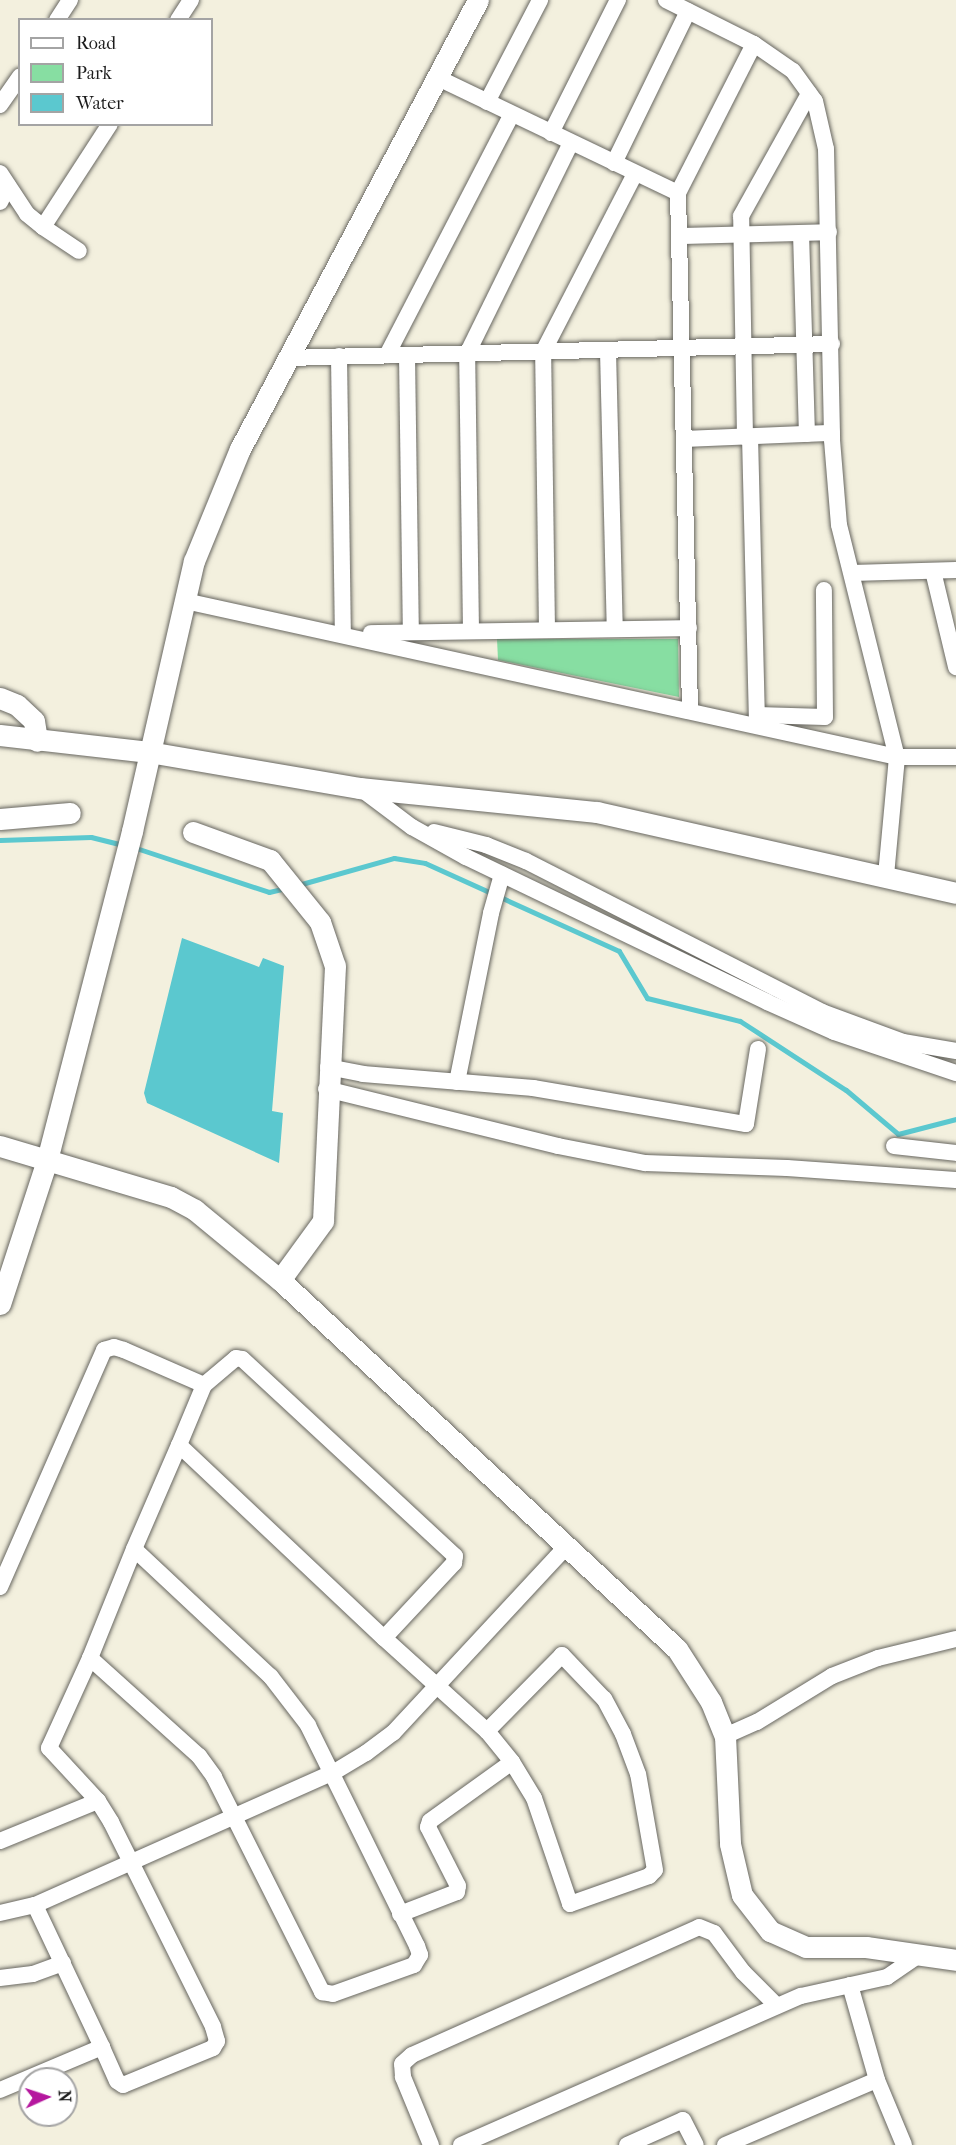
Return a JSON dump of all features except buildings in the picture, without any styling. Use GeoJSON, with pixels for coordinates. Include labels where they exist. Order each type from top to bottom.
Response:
{"type":"FeatureCollection","features":[{"type":"Feature","properties":{"kind":"street"},"geometry":{"type":"LineString","coordinates":[[58,18],[70,0]]}},
{"type":"Feature","properties":{"kind":"street"},"geometry":{"type":"LineString","coordinates":[[179,18],[190,0]]}},
{"type":"Feature","properties":{"kind":"street"},"geometry":{"type":"LineString","coordinates":[[0,1304],[47,1160],[185,601],[209,521],[240,449],[478,0]]}},
{"type":"Feature","properties":{"kind":"street"},"geometry":{"type":"LineString","coordinates":[[487,102],[540,0]]}},
{"type":"Feature","properties":{"kind":"street"},"geometry":{"type":"LineString","coordinates":[[551,133],[618,0]]}},
{"type":"Feature","properties":{"kind":"street"},"geometry":{"type":"LineString","coordinates":[[666,0],[754,44],[793,71],[809,94],[826,149],[832,344],[832,433],[839,525],[897,757],[886,875]]}},
{"type":"Feature","properties":{"kind":"street"},"geometry":{"type":"LineString","coordinates":[[614,164],[688,11]]}},
{"type":"Feature","properties":{"kind":"street"},"geometry":{"type":"LineString","coordinates":[[690,709],[684,350],[678,194],[754,44]]}},
{"type":"Feature","properties":{"kind":"street"},"geometry":{"type":"LineString","coordinates":[[438,78],[678,194]]}},
{"type":"Feature","properties":{"kind":"street"},"geometry":{"type":"LineString","coordinates":[[0,105],[18,79]]}},
{"type":"Feature","properties":{"kind":"street"},"geometry":{"type":"LineString","coordinates":[[757,720],[741,216],[809,94]]}},
{"type":"Feature","properties":{"kind":"street"},"geometry":{"type":"LineString","coordinates":[[387,355],[512,114]]}},
{"type":"Feature","properties":{"kind":"street"},"geometry":{"type":"LineString","coordinates":[[43,227],[109,126]]}},
{"type":"Feature","properties":{"kind":"street"},"geometry":{"type":"LineString","coordinates":[[471,631],[467,354],[572,143]]}},
{"type":"Feature","properties":{"kind":"street"},"geometry":{"type":"LineString","coordinates":[[547,630],[543,352],[635,174]]}},
{"type":"Feature","properties":{"kind":"street"},"geometry":{"type":"LineString","coordinates":[[4,180],[27,214],[79,251]]}},
{"type":"Feature","properties":{"kind":"street"},"geometry":{"type":"LineString","coordinates":[[0,202],[4,180]]}},
{"type":"Feature","properties":{"kind":"street"},"geometry":{"type":"LineString","coordinates":[[801,232],[807,434]]}},
{"type":"Feature","properties":{"kind":"street"},"geometry":{"type":"LineString","coordinates":[[681,236],[829,232]]}},
{"type":"Feature","properties":{"kind":"street"},"geometry":{"type":"LineString","coordinates":[[288,358],[684,350],[832,344]]}},
{"type":"Feature","properties":{"kind":"street"},"geometry":{"type":"LineString","coordinates":[[608,351],[615,629]]}},
{"type":"Feature","properties":{"kind":"street"},"geometry":{"type":"LineString","coordinates":[[407,355],[411,632]]}},
{"type":"Feature","properties":{"kind":"street"},"geometry":{"type":"LineString","coordinates":[[339,356],[343,633]]}},
{"type":"Feature","properties":{"kind":"street"},"geometry":{"type":"LineString","coordinates":[[686,439],[832,433]]}},
{"type":"Feature","properties":{"kind":"street"},"geometry":{"type":"LineString","coordinates":[[852,573],[956,570]]}},
{"type":"Feature","properties":{"kind":"street"},"geometry":{"type":"LineString","coordinates":[[933,571],[956,667]]}},
{"type":"Feature","properties":{"kind":"street"},"geometry":{"type":"LineString","coordinates":[[757,720],[825,717],[824,590]]}},
{"type":"Feature","properties":{"kind":"street"},"geometry":{"type":"LineString","coordinates":[[185,601],[690,709],[757,720],[897,757],[956,757]]}},
{"type":"Feature","properties":{"kind":"street"},"geometry":{"type":"LineString","coordinates":[[343,633],[689,628]]}},
{"type":"Feature","properties":{"kind":"street"},"geometry":{"type":"LineString","coordinates":[[0,698],[17,705],[34,721],[37,741]]}},
{"type":"Feature","properties":{"kind":"street"},"geometry":{"type":"LineString","coordinates":[[0,735],[149,752],[360,788],[597,812],[886,875],[956,893]]}},
{"type":"Feature","properties":{"kind":"street"},"geometry":{"type":"LineString","coordinates":[[360,788],[412,827],[502,875],[834,1032],[956,1073]]}},
{"type":"Feature","properties":{"kind":"street"},"geometry":{"type":"LineString","coordinates":[[0,819],[70,813]]}},
{"type":"Feature","properties":{"kind":"street"},"geometry":{"type":"LineString","coordinates":[[412,827],[486,845],[526,861],[822,1012],[903,1042],[956,1051]]}},
{"type":"Feature","properties":{"kind":"street"},"geometry":{"type":"LineString","coordinates":[[193,831],[270,860],[320,922],[335,966],[326,1089],[327,1192],[323,1221],[280,1280]]}},
{"type":"Feature","properties":{"kind":"street"},"geometry":{"type":"LineString","coordinates":[[457,1082],[491,913],[502,875]]}},
{"type":"Feature","properties":{"kind":"street"},"geometry":{"type":"LineString","coordinates":[[328,1067],[363,1074],[534,1088],[746,1124],[758,1049]]}},
{"type":"Feature","properties":{"kind":"street"},"geometry":{"type":"LineString","coordinates":[[326,1089],[558,1146],[645,1163],[787,1168],[956,1180]]}},
{"type":"Feature","properties":{"kind":"street"},"geometry":{"type":"LineString","coordinates":[[0,1146],[171,1197],[212,1222],[280,1280],[676,1649],[711,1702],[725,1736],[730,1844],[742,1895],[770,1931],[806,1947],[866,1947],[922,1953],[956,1960]]}},
{"type":"Feature","properties":{"kind":"street"},"geometry":{"type":"LineString","coordinates":[[894,1146],[956,1153]]}},
{"type":"Feature","properties":{"kind":"street"},"geometry":{"type":"LineString","coordinates":[[0,1587],[104,1350],[114,1347],[124,1350],[204,1385]]}},
{"type":"Feature","properties":{"kind":"street"},"geometry":{"type":"LineString","coordinates":[[35,1905],[117,2081],[130,2084],[213,2048],[217,2041],[213,2027],[98,1801],[49,1748],[90,1658],[204,1385],[236,1358],[242,1359],[455,1556],[454,1563],[384,1638]]}},
{"type":"Feature","properties":{"kind":"street"},"geometry":{"type":"LineString","coordinates":[[178,1445],[486,1731],[512,1762],[534,1798],[570,1904],[639,1880],[655,1870],[638,1774],[623,1734],[604,1699],[562,1655],[486,1731]]}},
{"type":"Feature","properties":{"kind":"street"},"geometry":{"type":"LineString","coordinates":[[0,1913],[35,1905],[331,1773],[393,1733],[566,1547]]}},
{"type":"Feature","properties":{"kind":"street"},"geometry":{"type":"LineString","coordinates":[[90,1658],[198,1756],[214,1777],[322,1992],[333,1994],[419,1962],[417,1947],[308,1725],[271,1677],[134,1549]]}},
{"type":"Feature","properties":{"kind":"street"},"geometry":{"type":"LineString","coordinates":[[725,1736],[757,1722],[832,1676],[878,1658],[956,1639]]}},
{"type":"Feature","properties":{"kind":"street"},"geometry":{"type":"LineString","coordinates":[[400,1914],[457,1892],[458,1886],[428,1827],[430,1821],[512,1762]]}},
{"type":"Feature","properties":{"kind":"street"},"geometry":{"type":"LineString","coordinates":[[0,1841],[98,1801]]}},
{"type":"Feature","properties":{"kind":"street"},"geometry":{"type":"LineString","coordinates":[[431,2145],[403,2077],[402,2064],[412,2055],[699,1926],[714,1933],[743,1972],[777,2006]]}},
{"type":"Feature","properties":{"kind":"street"},"geometry":{"type":"LineString","coordinates":[[461,2145],[801,1996],[887,1977],[922,1953]]}},
{"type":"Feature","properties":{"kind":"street"},"geometry":{"type":"LineString","coordinates":[[0,1978],[33,1974],[63,1964]]}},
{"type":"Feature","properties":{"kind":"street"},"geometry":{"type":"LineString","coordinates":[[850,1985],[877,2080],[904,2145]]}},
{"type":"Feature","properties":{"kind":"street"},"geometry":{"type":"LineString","coordinates":[[0,2090],[102,2047]]}},
{"type":"Feature","properties":{"kind":"street"},"geometry":{"type":"LineString","coordinates":[[725,2145],[877,2080]]}},
{"type":"Feature","properties":{"kind":"street"},"geometry":{"type":"LineString","coordinates":[[627,2145],[683,2120],[696,2145]]}},
{"type":"Feature","properties":{"kind":"green space"},"geometry":{"type":"Polygon","coordinates":[[[497,639],[678,639],[679,697],[498,660],[497,639]]]}},
{"type":"Feature","properties":{"kind":"water"},"geometry":{"type":"Polygon","coordinates":[[[182,938],[259,967],[263,958],[284,966],[272,1111],[283,1113],[279,1163],[147,1103],[144,1093],[182,938]]]}},
{"type":"Feature","properties":{"kind":"waterway"},"geometry":{"type":"LineString","coordinates":[[0,840],[91,837],[123,845]]}},
{"type":"Feature","properties":{"kind":"waterway"},"geometry":{"type":"LineString","coordinates":[[133,847],[269,892],[286,888]]}},
{"type":"Feature","properties":{"kind":"waterway"},"geometry":{"type":"LineString","coordinates":[[298,885],[394,858],[425,863],[619,951],[647,998],[740,1021],[846,1090],[898,1134],[956,1119]]}}]}
